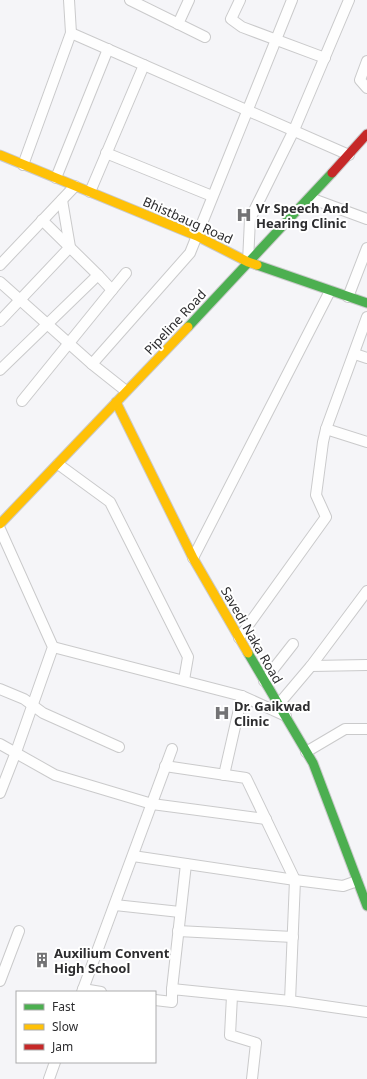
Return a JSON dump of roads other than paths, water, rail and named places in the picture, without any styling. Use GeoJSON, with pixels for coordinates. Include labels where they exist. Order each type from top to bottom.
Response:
{"type":"FeatureCollection","features":[{"type":"Feature","properties":{"kind":"street"},"geometry":{"type":"LineString","coordinates":[[23,165],[71,33],[69,0]]}},
{"type":"Feature","properties":{"kind":"street"},"geometry":{"type":"LineString","coordinates":[[130,0],[205,37]]}},
{"type":"Feature","properties":{"kind":"street"},"geometry":{"type":"LineString","coordinates":[[178,24],[189,0]]}},
{"type":"Feature","properties":{"kind":"street"},"geometry":{"type":"LineString","coordinates":[[240,0],[231,20],[242,27],[325,58]]}},
{"type":"Feature","properties":{"kind":"street"},"geometry":{"type":"LineString","coordinates":[[92,364],[190,253],[292,0]]}},
{"type":"Feature","properties":{"kind":"street"},"geometry":{"type":"LineString","coordinates":[[248,262],[250,220],[294,130],[350,0]]}},
{"type":"Feature","properties":{"kind":"street"},"geometry":{"type":"LineString","coordinates":[[71,33],[349,155]]}},
{"type":"Feature","properties":{"kind":"street"},"geometry":{"type":"LineString","coordinates":[[56,178],[108,49]]}},
{"type":"Feature","properties":{"kind":"street"},"geometry":{"type":"LineString","coordinates":[[367,61],[360,80],[367,88]]}},
{"type":"Feature","properties":{"kind":"street"},"geometry":{"type":"LineString","coordinates":[[90,192],[144,64]]}},
{"type":"Feature","properties":{"kind":"street","name":"Pipeline Road"},"geometry":{"type":"LineString","coordinates":[[0,524],[126,391],[150,368],[248,262],[310,198],[367,134]]}},
{"type":"Feature","properties":{"kind":"street"},"geometry":{"type":"LineString","coordinates":[[106,153],[212,196]]}},
{"type":"Feature","properties":{"kind":"street","name":"Bhistbaug Road"},"geometry":{"type":"LineString","coordinates":[[0,155],[197,236],[248,262],[367,303]]}},
{"type":"Feature","properties":{"kind":"street"},"geometry":{"type":"LineString","coordinates":[[0,265],[74,186]]}},
{"type":"Feature","properties":{"kind":"street"},"geometry":{"type":"LineString","coordinates":[[310,198],[367,219]]}},
{"type":"Feature","properties":{"kind":"street"},"geometry":{"type":"LineString","coordinates":[[62,200],[70,247]]}},
{"type":"Feature","properties":{"kind":"street"},"geometry":{"type":"LineString","coordinates":[[42,220],[112,290]]}},
{"type":"Feature","properties":{"kind":"street"},"geometry":{"type":"LineString","coordinates":[[0,321],[70,247]]}},
{"type":"Feature","properties":{"kind":"street"},"geometry":{"type":"LineString","coordinates":[[348,296],[367,248]]}},
{"type":"Feature","properties":{"kind":"street"},"geometry":{"type":"LineString","coordinates":[[22,401],[126,272]]}},
{"type":"Feature","properties":{"kind":"street"},"geometry":{"type":"LineString","coordinates":[[0,370],[98,275]]}},
{"type":"Feature","properties":{"kind":"street"},"geometry":{"type":"LineString","coordinates":[[0,282],[92,364],[126,391]]}},
{"type":"Feature","properties":{"kind":"street"},"geometry":{"type":"LineString","coordinates":[[193,558],[330,291]]}},
{"type":"Feature","properties":{"kind":"street"},"geometry":{"type":"LineString","coordinates":[[239,638],[326,517],[316,495],[323,442],[326,429],[355,354],[367,317]]}},
{"type":"Feature","properties":{"kind":"street"},"geometry":{"type":"LineString","coordinates":[[355,354],[367,358]]}},
{"type":"Feature","properties":{"kind":"street","name":"Savedi Naka Road"},"geometry":{"type":"LineString","coordinates":[[116,402],[193,558],[313,763],[367,906]]}},
{"type":"Feature","properties":{"kind":"street"},"geometry":{"type":"LineString","coordinates":[[326,429],[367,442]]}},
{"type":"Feature","properties":{"kind":"street"},"geometry":{"type":"LineString","coordinates":[[58,464],[110,502],[188,656],[184,680]]}},
{"type":"Feature","properties":{"kind":"street"},"geometry":{"type":"LineString","coordinates":[[0,529],[53,647],[0,793]]}},
{"type":"Feature","properties":{"kind":"street"},"geometry":{"type":"LineString","coordinates":[[278,705],[311,666],[367,592]]}},
{"type":"Feature","properties":{"kind":"street"},"geometry":{"type":"LineString","coordinates":[[264,681],[293,644]]}},
{"type":"Feature","properties":{"kind":"street"},"geometry":{"type":"LineString","coordinates":[[53,647],[242,696],[286,716]]}},
{"type":"Feature","properties":{"kind":"street"},"geometry":{"type":"LineString","coordinates":[[311,666],[367,665]]}},
{"type":"Feature","properties":{"kind":"street"},"geometry":{"type":"LineString","coordinates":[[0,689],[24,699],[43,713],[120,747]]}},
{"type":"Feature","properties":{"kind":"street"},"geometry":{"type":"LineString","coordinates":[[224,775],[242,696]]}},
{"type":"Feature","properties":{"kind":"street"},"geometry":{"type":"LineString","coordinates":[[306,752],[345,729],[367,729]]}},
{"type":"Feature","properties":{"kind":"street"},"geometry":{"type":"LineString","coordinates":[[0,744],[55,775],[152,804],[266,819]]}},
{"type":"Feature","properties":{"kind":"street"},"geometry":{"type":"LineString","coordinates":[[82,991],[172,749]]}},
{"type":"Feature","properties":{"kind":"street"},"geometry":{"type":"LineString","coordinates":[[165,766],[246,778],[295,880],[290,1001]]}},
{"type":"Feature","properties":{"kind":"street"},"geometry":{"type":"LineString","coordinates":[[133,856],[343,886],[357,881]]}},
{"type":"Feature","properties":{"kind":"street"},"geometry":{"type":"LineString","coordinates":[[156,1000],[172,1002],[172,989],[186,864]]}},
{"type":"Feature","properties":{"kind":"street"},"geometry":{"type":"LineString","coordinates":[[115,905],[180,912]]}},
{"type":"Feature","properties":{"kind":"street"},"geometry":{"type":"LineString","coordinates":[[0,981],[19,931]]}},
{"type":"Feature","properties":{"kind":"street"},"geometry":{"type":"LineString","coordinates":[[178,932],[293,937]]}},
{"type":"Feature","properties":{"kind":"street"},"geometry":{"type":"LineString","coordinates":[[172,989],[290,1001],[367,1012]]}},
{"type":"Feature","properties":{"kind":"street"},"geometry":{"type":"LineString","coordinates":[[232,996],[230,1035],[256,1043],[252,1079]]}},
{"type":"Feature","properties":{"kind":"street"},"geometry":{"type":"LineString","coordinates":[[49,1079],[55,1063]]}},
{"type":"Feature","properties":{"kind":"place","name":"Vr Speech And Hearing Clinic"},"geometry":{"type":"Point","coordinates":[244,215]}},
{"type":"Feature","properties":{"kind":"place","name":"Dr. Gaikwad Clinic"},"geometry":{"type":"Point","coordinates":[222,713]}},
{"type":"Feature","properties":{"kind":"place","name":"Auxilium Convent High School"},"geometry":{"type":"Point","coordinates":[42,960]}}]}
